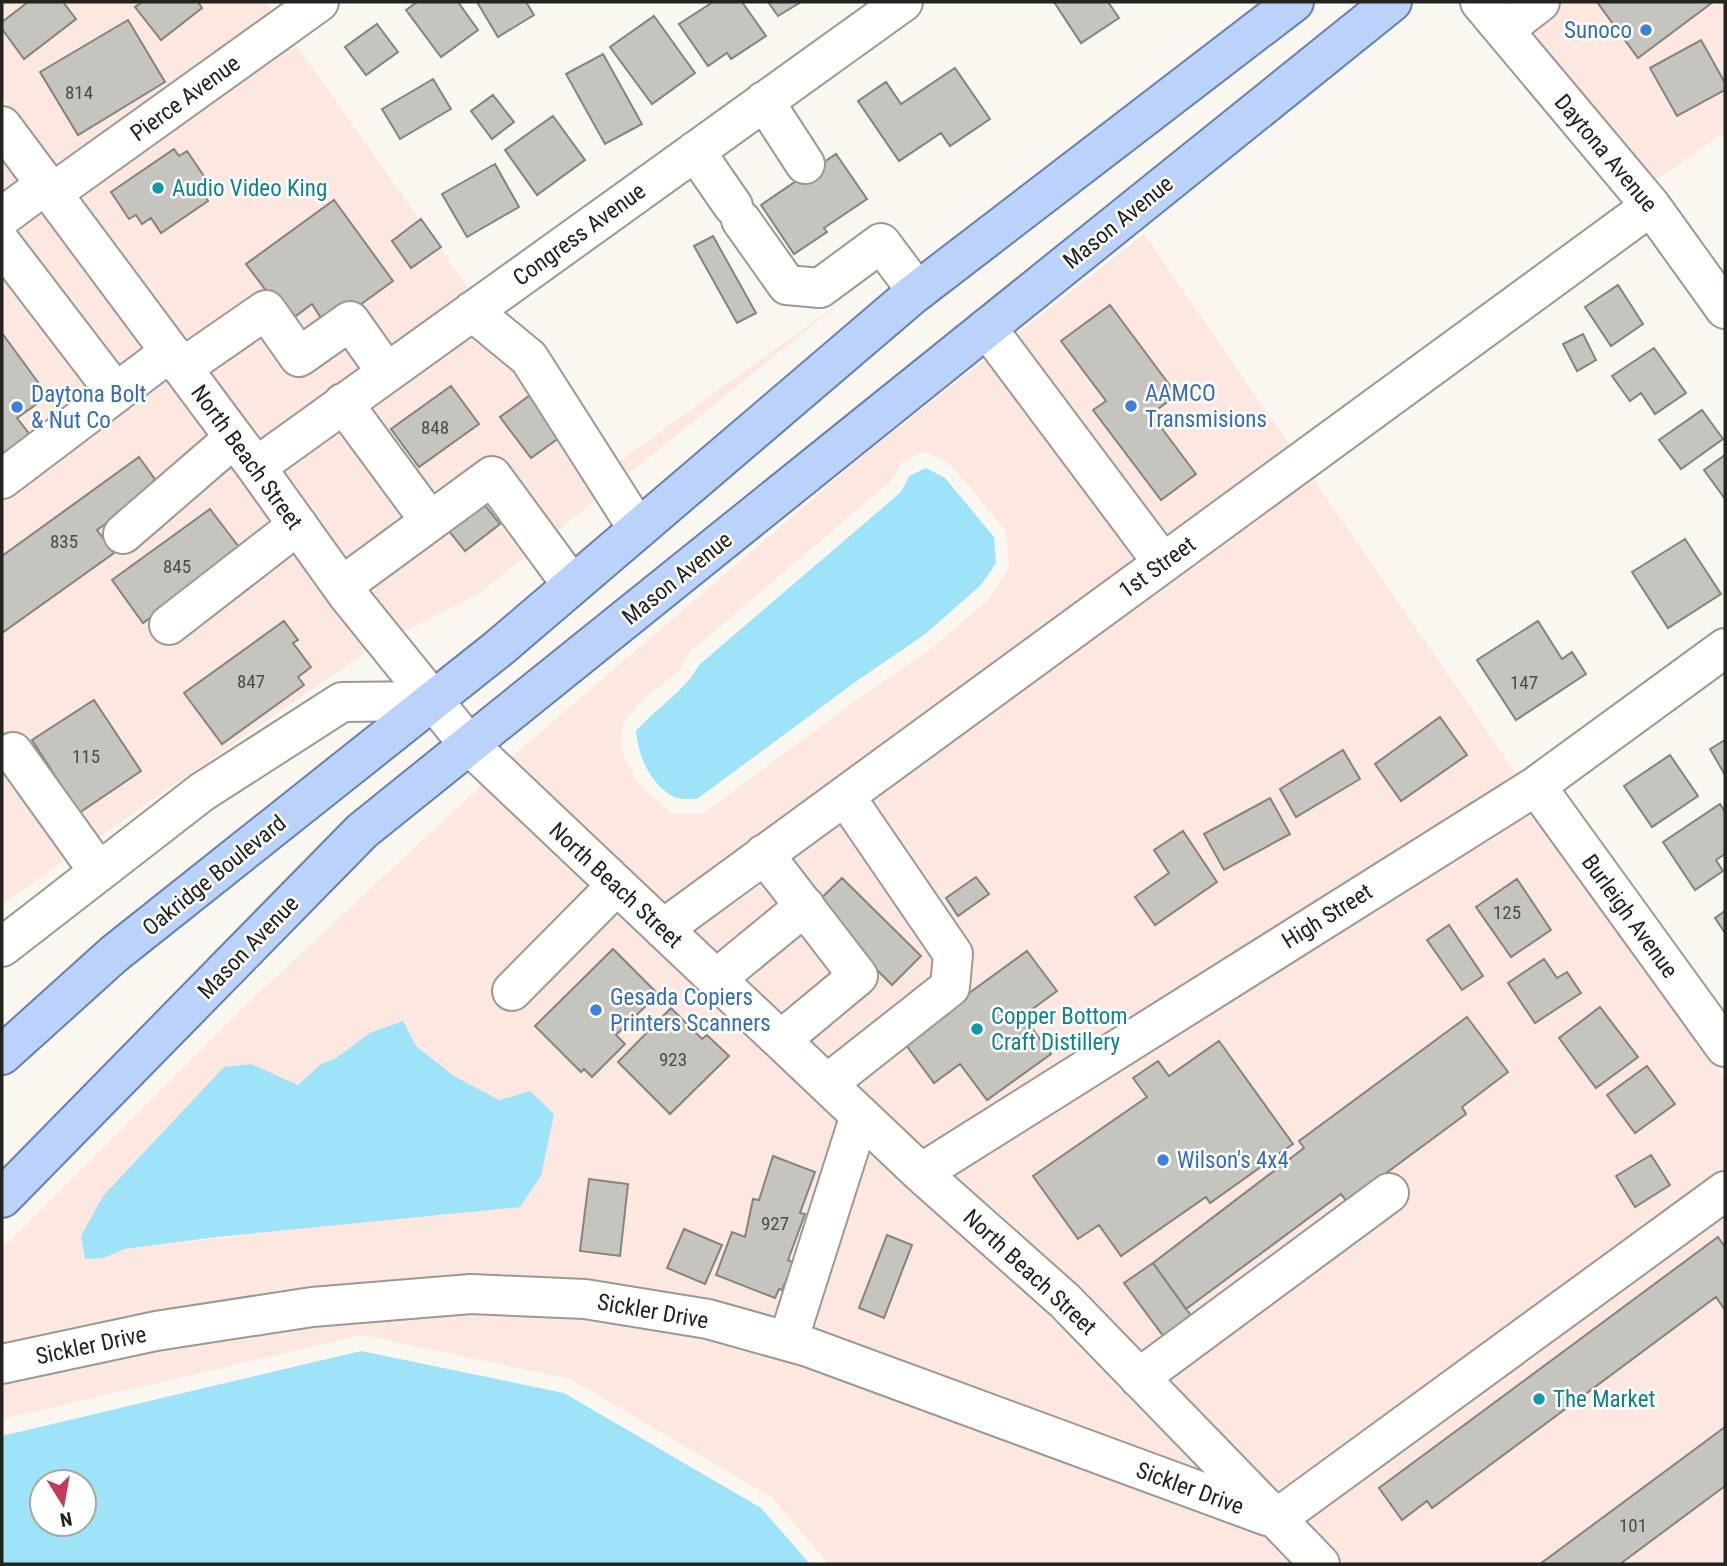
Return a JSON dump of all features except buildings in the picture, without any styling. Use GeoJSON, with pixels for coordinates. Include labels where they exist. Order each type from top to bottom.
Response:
{"type":"FeatureCollection","features":[{"type":"Feature","properties":{"kind":"main road"},"geometry":{"type":"LineString","coordinates":[[432,701],[917,291],[1294,2]]}},
{"type":"Feature","properties":{"kind":"main road","name":"Mason Avenue"},"geometry":{"type":"LineString","coordinates":[[2,1198],[362,831],[1392,2]]}},
{"type":"Feature","properties":{"kind":"main road","name":"Oakridge Boulevard"},"geometry":{"type":"LineString","coordinates":[[2,1055],[114,954],[432,701]]}},
{"type":"Feature","properties":{"kind":"street","name":"Pierce Avenue"},"geometry":{"type":"LineString","coordinates":[[2,217],[48,189],[319,2]]}},
{"type":"Feature","properties":{"kind":"street","name":"Congress Avenue"},"geometry":{"type":"LineString","coordinates":[[123,534],[245,452],[343,403],[387,373],[903,2]]}},
{"type":"Feature","properties":{"kind":"street"},"geometry":{"type":"LineString","coordinates":[[1492,16],[1540,2]]}},
{"type":"Feature","properties":{"kind":"street","name":"Daytona Avenue"},"geometry":{"type":"LineString","coordinates":[[1492,16],[1651,206],[1725,309]]}},
{"type":"Feature","properties":{"kind":"street"},"geometry":{"type":"LineString","coordinates":[[764,102],[805,164]]}},
{"type":"Feature","properties":{"kind":"street","name":"North Beach Street"},"geometry":{"type":"LineString","coordinates":[[2,126],[342,586],[469,745],[921,1173],[1065,1301],[1320,1564]]}},
{"type":"Feature","properties":{"kind":"street"},"geometry":{"type":"LineString","coordinates":[[695,152],[787,285],[820,288],[881,243],[917,291]]}},
{"type":"Feature","properties":{"kind":"street","name":"1st Street"},"geometry":{"type":"LineString","coordinates":[[663,929],[1651,206]]}},
{"type":"Feature","properties":{"kind":"street"},"geometry":{"type":"LineString","coordinates":[[2,244],[116,393]]}},
{"type":"Feature","properties":{"kind":"street"},"geometry":{"type":"LineString","coordinates":[[2,479],[116,393],[266,310],[299,357],[350,321],[387,373]]}},
{"type":"Feature","properties":{"kind":"street"},"geometry":{"type":"LineString","coordinates":[[472,312],[529,358],[638,529]]}},
{"type":"Feature","properties":{"kind":"street"},"geometry":{"type":"LineString","coordinates":[[987,328],[1163,563]]}},
{"type":"Feature","properties":{"kind":"street"},"geometry":{"type":"LineString","coordinates":[[343,403],[430,521]]}},
{"type":"Feature","properties":{"kind":"street"},"geometry":{"type":"LineString","coordinates":[[342,586],[492,476],[572,585]]}},
{"type":"Feature","properties":{"kind":"street"},"geometry":{"type":"LineString","coordinates":[[169,625],[298,525]]}},
{"type":"Feature","properties":{"kind":"street","name":"High Street"},"geometry":{"type":"LineString","coordinates":[[921,1173],[1536,786],[1725,648]]}},
{"type":"Feature","properties":{"kind":"street"},"geometry":{"type":"LineString","coordinates":[[16,936],[202,792],[342,702],[432,701]]}},
{"type":"Feature","properties":{"kind":"street"},"geometry":{"type":"LineString","coordinates":[[13,752],[99,872]]}},
{"type":"Feature","properties":{"kind":"street","name":"Burleigh Avenue"},"geometry":{"type":"LineString","coordinates":[[1536,786],[1725,1046]]}},
{"type":"Feature","properties":{"kind":"street"},"geometry":{"type":"LineString","coordinates":[[827,1084],[950,987],[953,954],[845,796]]}},
{"type":"Feature","properties":{"kind":"street"},"geometry":{"type":"LineString","coordinates":[[764,854],[858,975],[781,1040]]}},
{"type":"Feature","properties":{"kind":"street"},"geometry":{"type":"LineString","coordinates":[[512,991],[617,885]]}},
{"type":"Feature","properties":{"kind":"street"},"geometry":{"type":"LineString","coordinates":[[716,979],[805,906]]}},
{"type":"Feature","properties":{"kind":"street"},"geometry":{"type":"LineString","coordinates":[[788,1341],[860,1115]]}},
{"type":"Feature","properties":{"kind":"street"},"geometry":{"type":"LineString","coordinates":[[1276,1519],[1725,1191]]}},
{"type":"Feature","properties":{"kind":"street"},"geometry":{"type":"LineString","coordinates":[[1139,1378],[1389,1193]]}},
{"type":"Feature","properties":{"kind":"street","name":"Sickler Drive"},"geometry":{"type":"LineString","coordinates":[[2,1364],[156,1331],[312,1307],[471,1294],[585,1299],[708,1319],[788,1341],[1276,1519]]}},
{"type":"Feature","properties":{"kind":"shaded area"},"geometry":{"type":"Polygon","coordinates":[[[2,2],[266,2],[273,12],[54,170],[2,97],[2,2]]]}},
{"type":"Feature","properties":{"kind":"shaded area"},"geometry":{"type":"Polygon","coordinates":[[[1503,2],[1725,2],[1725,132],[1653,182],[1503,2]]]}},
{"type":"Feature","properties":{"kind":"shaded area"},"geometry":{"type":"Polygon","coordinates":[[[294,42],[470,291],[258,442],[76,199],[294,42]]]}},
{"type":"Feature","properties":{"kind":"shaded area"},"geometry":{"type":"Polygon","coordinates":[[[2,155],[369,650],[2,904],[2,155]]]}},
{"type":"Feature","properties":{"kind":"shaded area"},"geometry":{"type":"Polygon","coordinates":[[[1144,234],[1291,447],[663,905],[509,759],[863,456],[1144,234]],[[928,452],[903,462],[890,482],[690,652],[679,671],[644,699],[625,720],[621,749],[637,782],[671,813],[697,815],[705,812],[866,693],[932,648],[990,598],[1009,568],[1006,531],[950,464],[928,452]]]}},
{"type":"Feature","properties":{"kind":"shaded area"},"geometry":{"type":"Polygon","coordinates":[[[852,294],[480,593],[400,634],[280,472],[491,320],[600,475],[852,294]]]}},
{"type":"Feature","properties":{"kind":"shaded area"},"geometry":{"type":"Polygon","coordinates":[[[1312,477],[1517,775],[922,1150],[690,931],[1312,477]]]}},
{"type":"Feature","properties":{"kind":"shaded area"},"geometry":{"type":"Polygon","coordinates":[[[484,783],[650,941],[658,954],[662,952],[908,1184],[916,1197],[920,1195],[1054,1314],[1211,1477],[585,1281],[2,1345],[2,1249],[252,999],[484,783]],[[370,1033],[336,1058],[321,1064],[298,1085],[251,1064],[124,1249],[371,1220],[451,1215],[499,1100],[454,1076],[416,1046],[370,1033]]]}},
{"type":"Feature","properties":{"kind":"shaded area"},"geometry":{"type":"Polygon","coordinates":[[[1532,809],[1725,1077],[1724,1564],[1344,1564],[950,1176],[1532,809]]]}},
{"type":"Feature","properties":{"kind":"shaded area"},"geometry":{"type":"Polygon","coordinates":[[[472,1313],[584,1318],[706,1337],[804,1365],[1267,1535],[1296,1564],[829,1564],[771,1497],[570,1379],[363,1335],[2,1419],[2,1383],[160,1350],[314,1326],[472,1313]]]}},
{"type":"Feature","properties":{"kind":"water"},"geometry":{"type":"Polygon","coordinates":[[[926,468],[945,478],[994,537],[996,563],[981,585],[924,635],[858,680],[697,799],[676,798],[666,792],[647,769],[636,731],[678,692],[699,665],[901,492],[909,476],[926,468]]]}},
{"type":"Feature","properties":{"kind":"water"},"geometry":{"type":"Polygon","coordinates":[[[403,1021],[416,1046],[454,1076],[499,1100],[530,1091],[554,1114],[541,1176],[520,1207],[217,1237],[124,1249],[104,1258],[85,1259],[81,1236],[103,1196],[224,1067],[251,1064],[298,1085],[321,1064],[336,1058],[370,1033],[403,1021]]]}},
{"type":"Feature","properties":{"kind":"water"},"geometry":{"type":"Polygon","coordinates":[[[361,1351],[564,1393],[761,1508],[810,1564],[2,1564],[2,1436],[361,1351]]]}},
{"type":"Feature","properties":{"kind":"place","name":"Sunoco"},"geometry":{"type":"Point","coordinates":[1646,30]}},
{"type":"Feature","properties":{"kind":"place","name":"Audio Video King"},"geometry":{"type":"Point","coordinates":[158,188]}},
{"type":"Feature","properties":{"kind":"place","name":"AAMCO Transmisions"},"geometry":{"type":"Point","coordinates":[1131,406]}},
{"type":"Feature","properties":{"kind":"place","name":"Daytona Bolt & Nut Co"},"geometry":{"type":"Point","coordinates":[17,407]}},
{"type":"Feature","properties":{"kind":"place","name":"Gesada Copiers Printers Scanners"},"geometry":{"type":"Point","coordinates":[596,1010]}},
{"type":"Feature","properties":{"kind":"place","name":"Copper Bottom Craft Distillery"},"geometry":{"type":"Point","coordinates":[977,1029]}},
{"type":"Feature","properties":{"kind":"place","name":"Wilson's 4x4"},"geometry":{"type":"Point","coordinates":[1163,1160]}},
{"type":"Feature","properties":{"kind":"place","name":"The Market"},"geometry":{"type":"Point","coordinates":[1539,1399]}}]}
